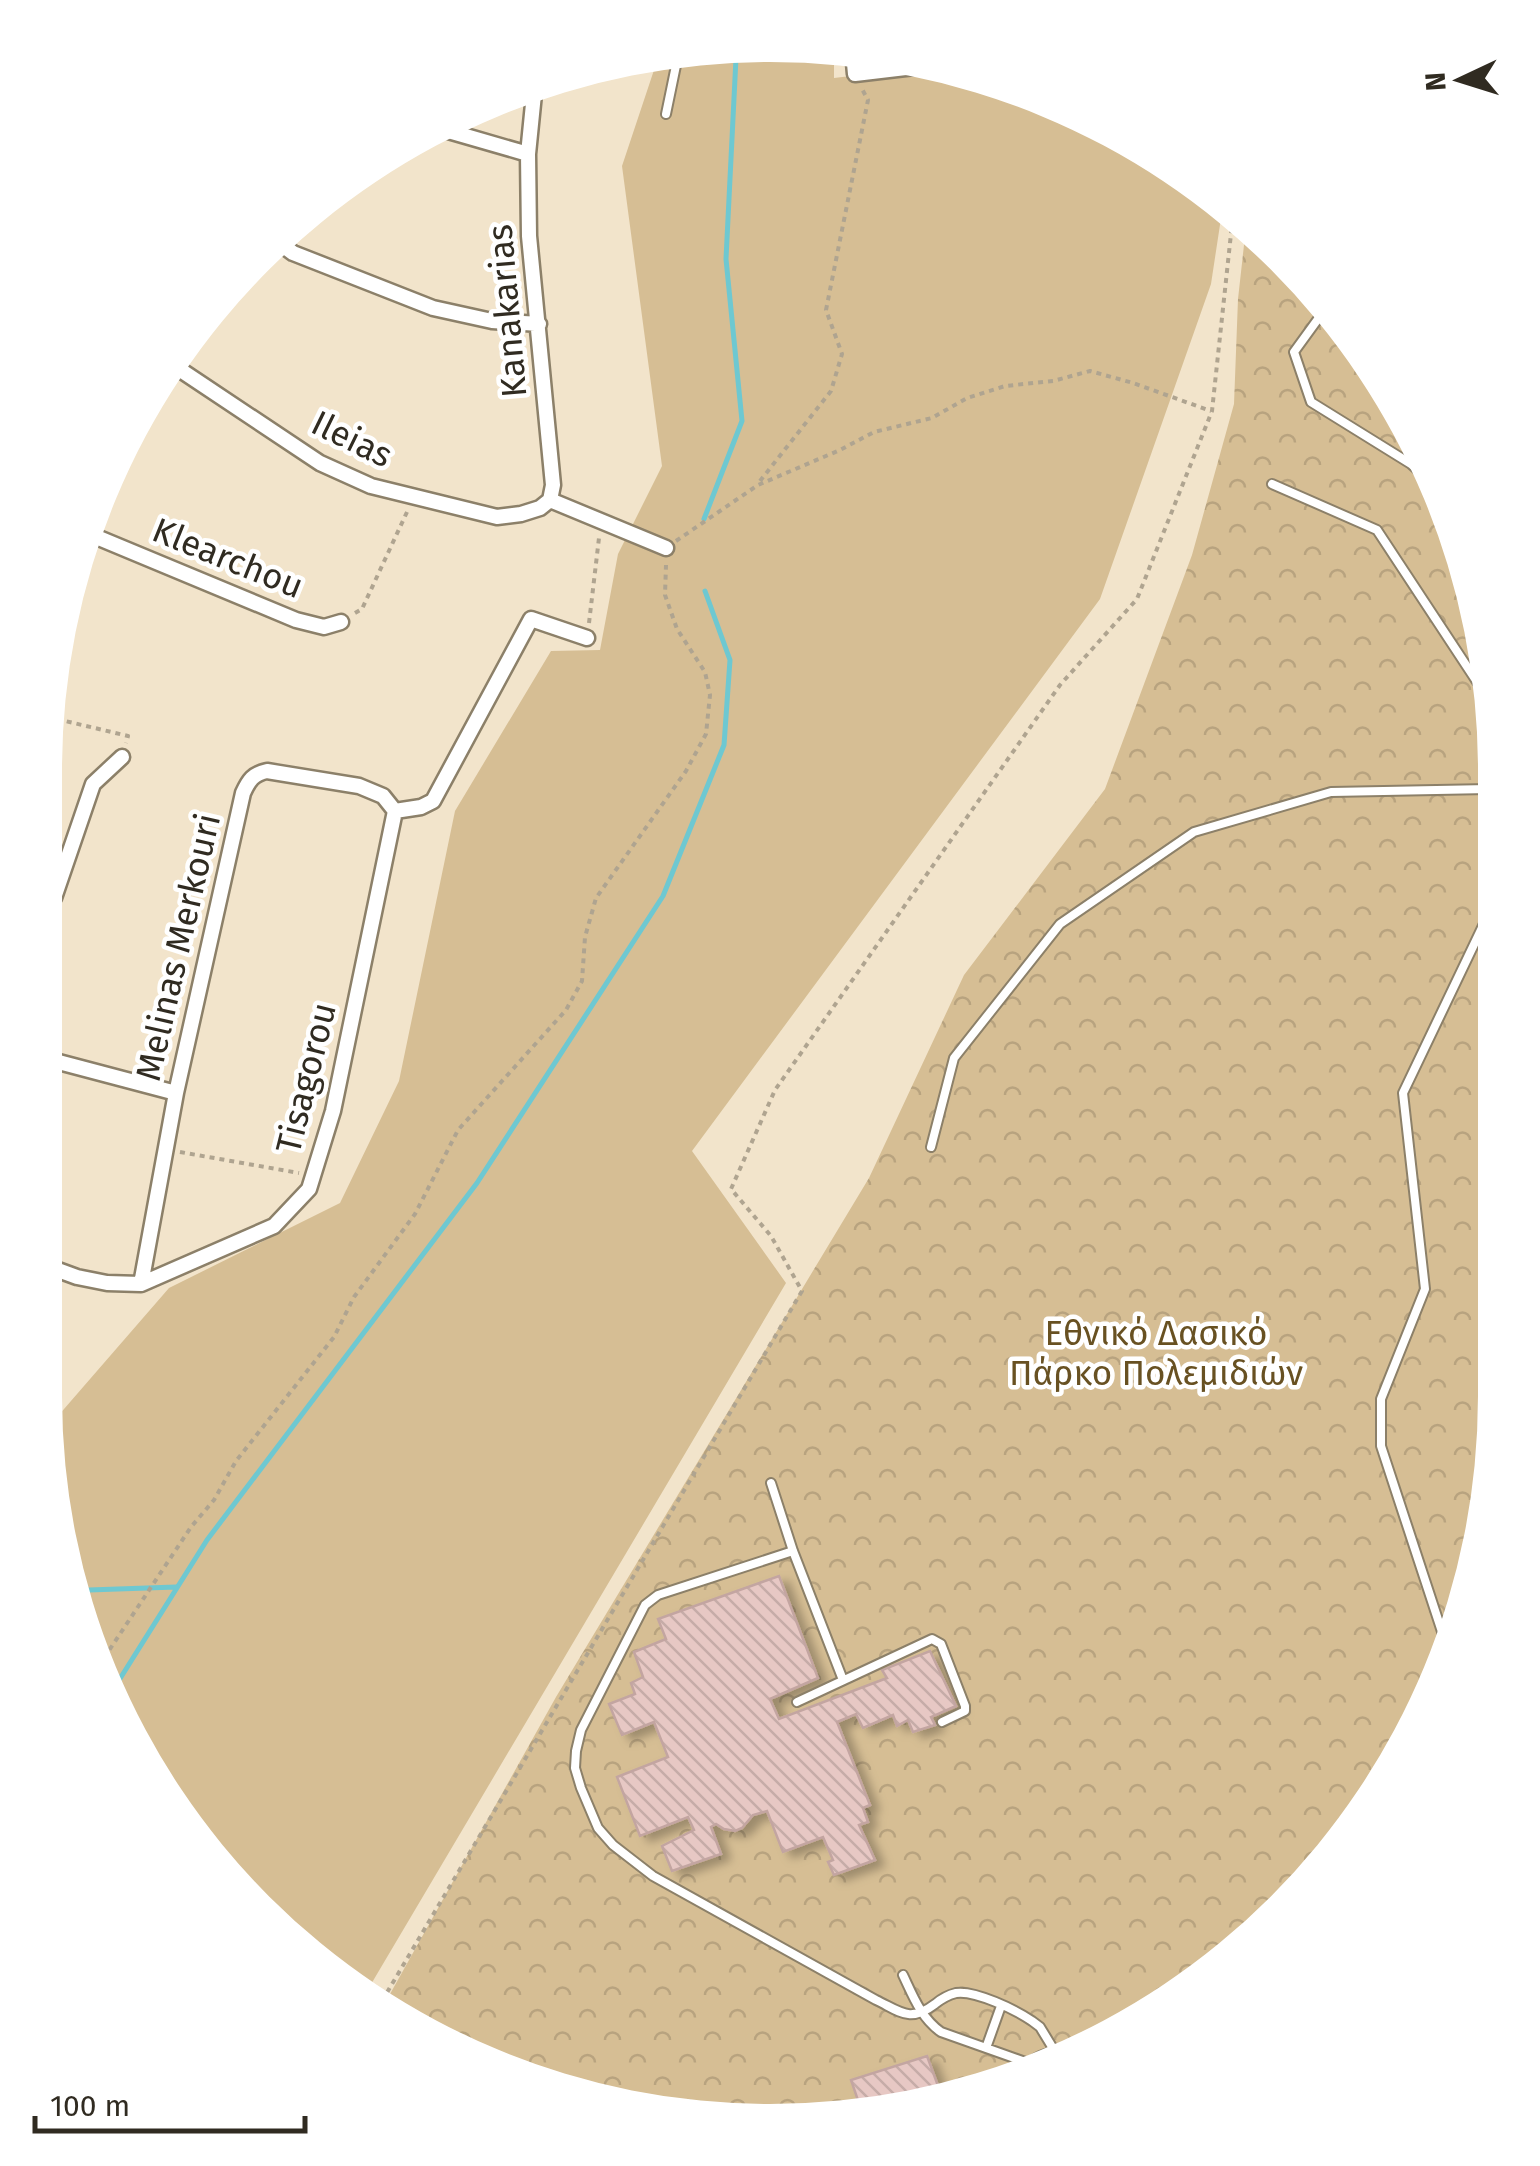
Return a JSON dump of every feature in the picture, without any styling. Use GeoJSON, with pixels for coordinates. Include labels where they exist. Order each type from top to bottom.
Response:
{"type":"FeatureCollection","features":[{"type":"Feature","properties":{"kind":"street"},"geometry":{"type":"LineString","coordinates":[[854,68],[854,74],[878,71]]}},
{"type":"Feature","properties":{"kind":"street","name":"Kanakarias"},"geometry":{"type":"LineString","coordinates":[[533,104],[528,154],[529,236],[553,485],[550,500]]}},
{"type":"Feature","properties":{"kind":"street"},"geometry":{"type":"LineString","coordinates":[[459,134],[528,154]]}},
{"type":"Feature","properties":{"kind":"street"},"geometry":{"type":"LineString","coordinates":[[290,251],[433,308],[492,321],[539,324]]}},
{"type":"Feature","properties":{"kind":"street","name":"Ileias"},"geometry":{"type":"LineString","coordinates":[[185,373],[320,463],[371,486],[498,517],[540,508],[550,500]]}},
{"type":"Feature","properties":{"kind":"street"},"geometry":{"type":"LineString","coordinates":[[550,500],[666,548]]}},
{"type":"Feature","properties":{"kind":"street","name":"Klearchou"},"geometry":{"type":"LineString","coordinates":[[101,539],[296,620],[324,627],[341,622]]}},
{"type":"Feature","properties":{"kind":"street"},"geometry":{"type":"LineString","coordinates":[[395,811],[422,807],[433,801],[531,619],[587,638]]}},
{"type":"Feature","properties":{"kind":"street"},"geometry":{"type":"LineString","coordinates":[[62,875],[93,784],[122,757]]}},
{"type":"Feature","properties":{"kind":"street","name":"Melinas Merkouri"},"geometry":{"type":"LineString","coordinates":[[140,1284],[164,1149],[248,781],[267,771],[360,786],[383,796],[395,811]]}},
{"type":"Feature","properties":{"kind":"street","name":"Tisagorou"},"geometry":{"type":"LineString","coordinates":[[62,1272],[107,1282],[140,1284],[274,1226],[309,1189],[333,1112],[395,811]]}},
{"type":"Feature","properties":{"kind":"street"},"geometry":{"type":"LineString","coordinates":[[62,1063],[176,1094]]}},
{"type":"Feature","properties":{"kind":"lane"},"geometry":{"type":"LineString","coordinates":[[666,114],[674,70]]}},
{"type":"Feature","properties":{"kind":"lane"},"geometry":{"type":"LineString","coordinates":[[1316,321],[1294,352],[1310,402],[1407,462]]}},
{"type":"Feature","properties":{"kind":"lane"},"geometry":{"type":"LineString","coordinates":[[1272,484],[1377,530],[1470,671]]}},
{"type":"Feature","properties":{"kind":"lane"},"geometry":{"type":"LineString","coordinates":[[931,1147],[954,1058],[1060,924],[1194,832],[1332,792],[1478,789]]}},
{"type":"Feature","properties":{"kind":"lane"},"geometry":{"type":"LineString","coordinates":[[1439,1625],[1382,1446],[1381,1399],[1425,1289],[1403,1092],[1478,936]]}},
{"type":"Feature","properties":{"kind":"lane"},"geometry":{"type":"LineString","coordinates":[[771,1484],[843,1680]]}},
{"type":"Feature","properties":{"kind":"lane"},"geometry":{"type":"LineString","coordinates":[[793,1551],[658,1596],[645,1604],[581,1730],[576,1751],[580,1788],[598,1828],[640,1868],[876,2000],[904,2013],[923,2014],[946,1996],[969,1993],[1022,2014],[1040,2027],[1053,2045]]}},
{"type":"Feature","properties":{"kind":"lane"},"geometry":{"type":"LineString","coordinates":[[797,1702],[932,1639],[941,1644],[965,1706],[961,1714],[942,1722]]}},
{"type":"Feature","properties":{"kind":"lane"},"geometry":{"type":"LineString","coordinates":[[903,1974],[930,2024],[1012,2061]]}},
{"type":"Feature","properties":{"kind":"lane"},"geometry":{"type":"LineString","coordinates":[[986,2048],[1001,2006]]}},
{"type":"Feature","properties":{"kind":"path"},"geometry":{"type":"LineString","coordinates":[[758,485],[830,390],[842,354],[826,310],[868,100],[854,74]]}},
{"type":"Feature","properties":{"kind":"path"},"geometry":{"type":"LineString","coordinates":[[388,1991],[802,1291],[771,1236],[731,1189],[775,1090],[1060,684],[1137,600],[1212,411],[1231,234]]}},
{"type":"Feature","properties":{"kind":"path"},"geometry":{"type":"LineString","coordinates":[[110,1650],[191,1527],[214,1500],[236,1461],[334,1337],[354,1297],[415,1214],[458,1130],[566,1010],[582,981],[585,937],[596,898],[686,771],[706,734],[710,695],[706,672],[678,629],[665,595],[666,548],[758,485],[874,432],[932,418],[967,398],[1006,386],[1090,372],[1134,382],[1212,411]]}},
{"type":"Feature","properties":{"kind":"path"},"geometry":{"type":"LineString","coordinates":[[341,622],[362,609],[414,498]]}},
{"type":"Feature","properties":{"kind":"path"},"geometry":{"type":"LineString","coordinates":[[587,638],[600,535]]}},
{"type":"Feature","properties":{"kind":"path"},"geometry":{"type":"LineString","coordinates":[[64,721],[128,736],[122,757]]}},
{"type":"Feature","properties":{"kind":"path"},"geometry":{"type":"LineString","coordinates":[[164,1149],[313,1176]]}},
{"type":"Feature","properties":{"kind":"green space"},"geometry":{"type":"Polygon","coordinates":[[[724,64],[816,64],[834,66],[834,78],[883,72],[908,76],[1041,116],[1124,157],[1220,225],[1211,284],[1100,599],[692,1151],[786,1283],[373,1981],[304,1928],[238,1862],[157,1750],[116,1667],[87,1579],[69,1488],[63,1411],[169,1288],[340,1203],[399,1081],[455,811],[551,651],[600,650],[618,554],[662,466],[622,166],[653,73],[724,64]]]}},
{"type":"Feature","properties":{"kind":"green space","name":"Εθνικό Δασικό Πάρκο Πολεμιδιών"},"geometry":{"type":"Polygon","coordinates":[[[1244,245],[1331,339],[1383,416],[1424,499],[1440,543],[1464,632],[1471,678],[1478,770],[1476,1442],[1464,1534],[1424,1667],[1383,1750],[1358,1789],[1331,1827],[1270,1896],[1201,1957],[1163,1984],[1124,2009],[1041,2050],[908,2090],[770,2104],[632,2090],[499,2050],[391,1993],[556,1697],[869,1178],[964,975],[1105,789],[1192,555],[1234,404],[1244,245]]]}},
{"type":"Feature","properties":{"kind":"building"},"geometry":{"type":"Polygon","coordinates":[[[779,1576],[818,1678],[770,1699],[779,1719],[887,1678],[882,1670],[930,1651],[956,1706],[931,1717],[935,1725],[913,1732],[908,1720],[897,1726],[893,1715],[863,1728],[856,1714],[837,1722],[870,1805],[863,1808],[868,1822],[859,1825],[875,1860],[834,1875],[828,1862],[833,1860],[823,1837],[783,1852],[767,1811],[753,1815],[735,1831],[716,1824],[711,1827],[721,1854],[672,1871],[662,1846],[694,1830],[688,1817],[640,1836],[617,1777],[668,1757],[654,1722],[622,1735],[609,1704],[635,1694],[631,1683],[643,1677],[634,1652],[666,1639],[658,1619],[779,1576]]]}},
{"type":"Feature","properties":{"kind":"building"},"geometry":{"type":"Polygon","coordinates":[[[927,2056],[937,2083],[857,2098],[851,2080],[927,2056]]]}},
{"type":"Feature","properties":{"kind":"waterway"},"geometry":{"type":"LineString","coordinates":[[704,519],[742,421],[726,259],[736,63]]}},
{"type":"Feature","properties":{"kind":"waterway"},"geometry":{"type":"LineString","coordinates":[[121,1677],[207,1540],[477,1183],[663,896],[724,745],[730,660],[705,591]]}},
{"type":"Feature","properties":{"kind":"waterway"},"geometry":{"type":"LineString","coordinates":[[90,1590],[176,1587]]}}]}
